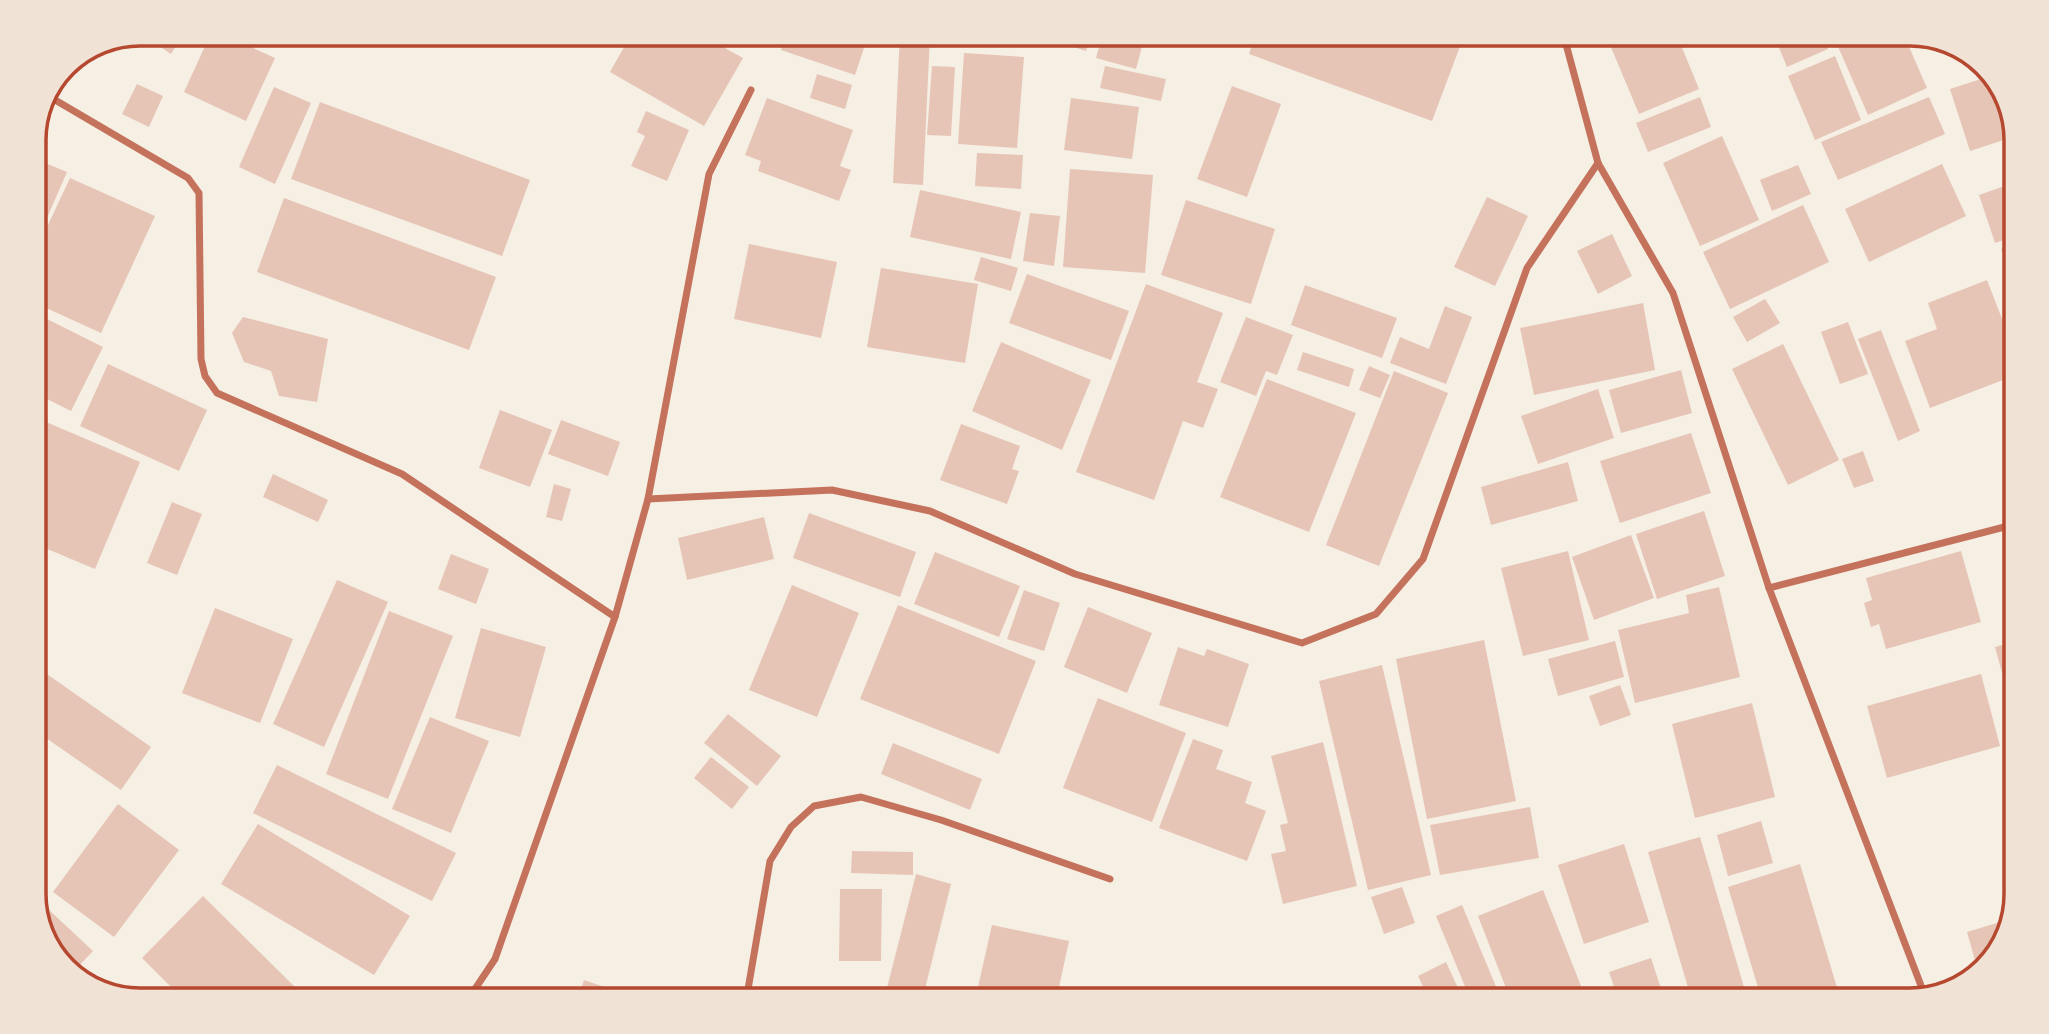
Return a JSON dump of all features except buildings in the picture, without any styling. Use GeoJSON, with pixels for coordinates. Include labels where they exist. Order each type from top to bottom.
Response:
{"type":"FeatureCollection","features":[{"type":"Feature","properties":{"kind":"street"},"geometry":{"type":"LineString","coordinates":[[1566,46],[1598,163],[1673,293],[1769,588],[1922,988]]}},
{"type":"Feature","properties":{"kind":"street"},"geometry":{"type":"LineString","coordinates":[[476,988],[495,959],[615,617],[648,499],[709,174],[751,90]]}},
{"type":"Feature","properties":{"kind":"street"},"geometry":{"type":"LineString","coordinates":[[54,100],[188,178],[199,194],[201,359],[205,376],[217,393],[402,474],[615,617]]}},
{"type":"Feature","properties":{"kind":"street"},"geometry":{"type":"LineString","coordinates":[[648,499],[832,490],[930,511],[1075,574],[1302,643],[1376,614],[1423,559],[1527,268],[1598,163]]}},
{"type":"Feature","properties":{"kind":"street"},"geometry":{"type":"LineString","coordinates":[[1769,588],[2004,527]]}},
{"type":"Feature","properties":{"kind":"street"},"geometry":{"type":"LineString","coordinates":[[748,988],[770,861],[791,827],[814,806],[861,797],[941,820],[1110,879]]}}]}
